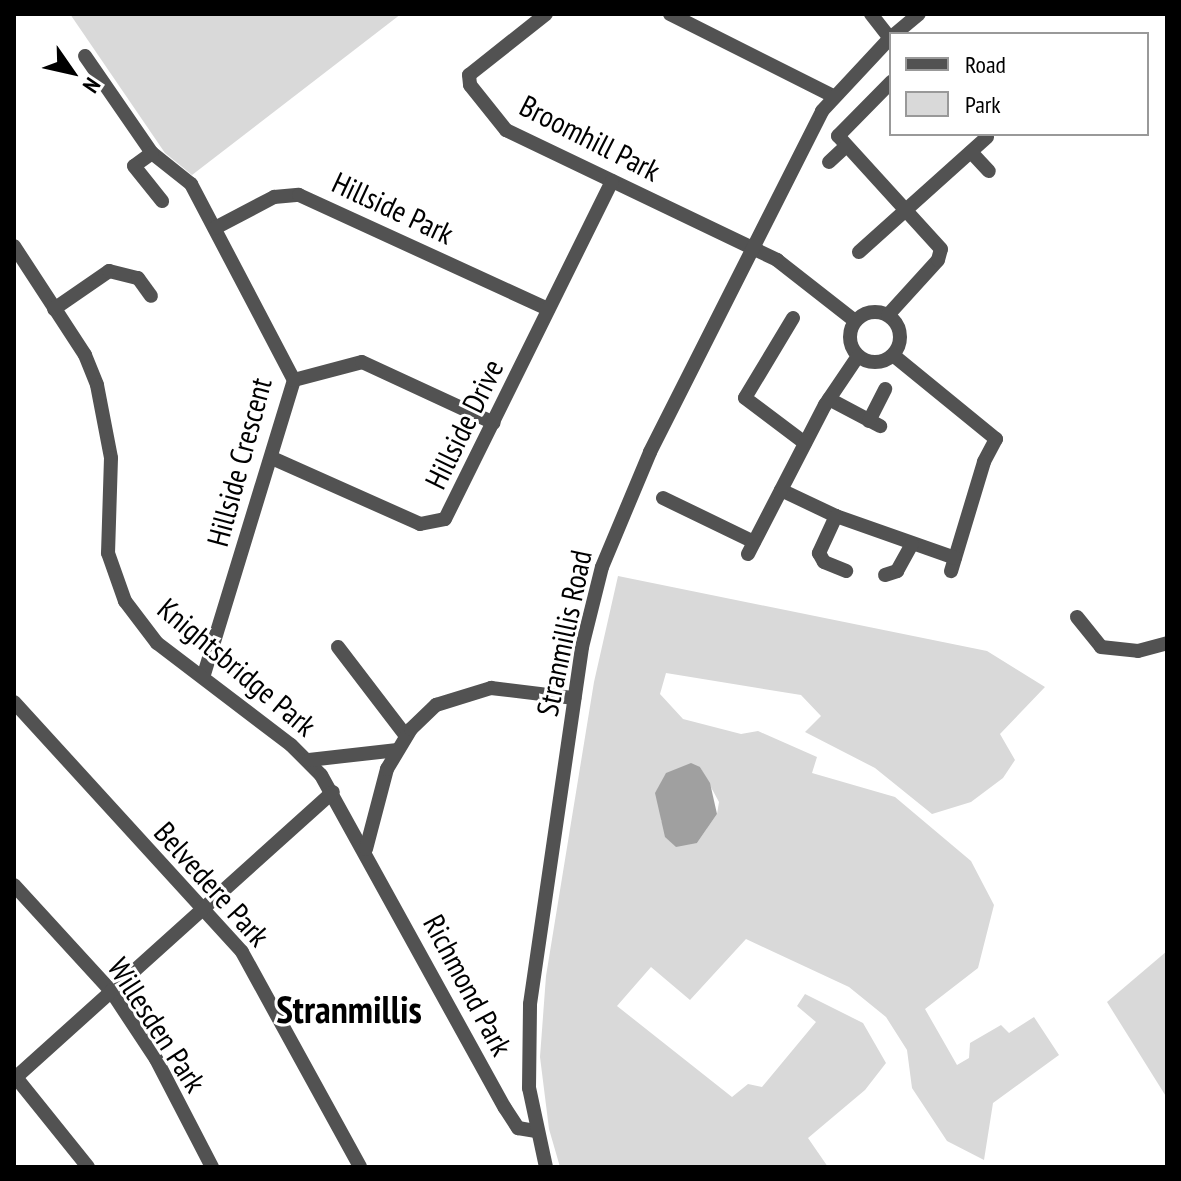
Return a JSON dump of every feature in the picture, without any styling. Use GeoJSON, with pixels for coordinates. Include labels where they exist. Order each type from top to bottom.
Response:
{"type":"FeatureCollection","features":[{"type":"Feature","properties":{"kind":"street","name":"Broomhill Park"},"geometry":{"type":"LineString","coordinates":[[546,14],[473,72],[470,85],[506,130],[754,248],[799,274],[855,321]]}},
{"type":"Feature","properties":{"kind":"street"},"geometry":{"type":"LineString","coordinates":[[670,14],[833,96]]}},
{"type":"Feature","properties":{"kind":"street"},"geometry":{"type":"LineString","coordinates":[[871,14],[889,34]]}},
{"type":"Feature","properties":{"kind":"street","name":"Stranmillis Road"},"geometry":{"type":"LineString","coordinates":[[898,32],[919,14]]}},
{"type":"Feature","properties":{"kind":"street","name":"Stranmillis Road"},"geometry":{"type":"LineString","coordinates":[[546,1167],[535,1131],[528,1057],[530,1004],[589,612],[614,531],[833,96],[889,40]]}},
{"type":"Feature","properties":{"kind":"street"},"geometry":{"type":"LineString","coordinates":[[85,56],[152,153],[134,166],[162,201]]}},
{"type":"Feature","properties":{"kind":"street"},"geometry":{"type":"LineString","coordinates":[[829,162],[842,141],[889,84]]}},
{"type":"Feature","properties":{"kind":"street"},"geometry":{"type":"LineString","coordinates":[[859,252],[987,137]]}},
{"type":"Feature","properties":{"kind":"street"},"geometry":{"type":"LineString","coordinates":[[842,141],[938,244],[941,254],[888,315]]}},
{"type":"Feature","properties":{"kind":"street"},"geometry":{"type":"LineString","coordinates":[[971,152],[989,171]]}},
{"type":"Feature","properties":{"kind":"street","name":"Hillside Crescent"},"geometry":{"type":"LineString","coordinates":[[152,153],[191,184],[294,380],[203,677]]}},
{"type":"Feature","properties":{"kind":"street","name":"Hillside Drive"},"geometry":{"type":"LineString","coordinates":[[272,458],[429,525],[450,512],[612,181]]}},
{"type":"Feature","properties":{"kind":"street","name":"Hillside Park"},"geometry":{"type":"LineString","coordinates":[[215,228],[274,197],[299,195],[548,309]]}},
{"type":"Feature","properties":{"kind":"street","name":"Knightsbridge Park"},"geometry":{"type":"LineString","coordinates":[[14,247],[91,368],[103,409],[111,458],[108,553],[117,584],[146,632],[309,760],[370,757],[397,750]]}},
{"type":"Feature","properties":{"kind":"street"},"geometry":{"type":"LineString","coordinates":[[54,309],[109,271],[138,278],[151,296]]}},
{"type":"Feature","properties":{"kind":"street"},"geometry":{"type":"LineString","coordinates":[[874,312],[888,315],[900,332],[893,355],[872,362],[858,356],[850,343],[855,321],[874,312]]}},
{"type":"Feature","properties":{"kind":"street"},"geometry":{"type":"LineString","coordinates":[[793,318],[745,398],[805,443]]}},
{"type":"Feature","properties":{"kind":"street"},"geometry":{"type":"LineString","coordinates":[[781,490],[953,564],[984,462],[996,439],[893,355]]}},
{"type":"Feature","properties":{"kind":"street"},"geometry":{"type":"LineString","coordinates":[[663,498],[751,548],[829,399],[858,356]]}},
{"type":"Feature","properties":{"kind":"street"},"geometry":{"type":"LineString","coordinates":[[294,380],[362,362],[494,423]]}},
{"type":"Feature","properties":{"kind":"street"},"geometry":{"type":"LineString","coordinates":[[829,399],[875,423],[885,389]]}},
{"type":"Feature","properties":{"kind":"street"},"geometry":{"type":"LineString","coordinates":[[836,516],[819,553],[824,562],[846,571]]}},
{"type":"Feature","properties":{"kind":"street"},"geometry":{"type":"LineString","coordinates":[[885,575],[897,571],[912,544]]}},
{"type":"Feature","properties":{"kind":"street"},"geometry":{"type":"LineString","coordinates":[[1077,617],[1101,647],[1138,651],[1167,643]]}},
{"type":"Feature","properties":{"kind":"street"},"geometry":{"type":"LineString","coordinates":[[338,647],[406,736]]}},
{"type":"Feature","properties":{"kind":"street"},"geometry":{"type":"LineString","coordinates":[[366,849],[377,795],[397,750],[436,705],[476,689],[574,698]]}},
{"type":"Feature","properties":{"kind":"street","name":"Belvedere Park"},"geometry":{"type":"LineString","coordinates":[[14,702],[242,952],[265,988],[360,1167]]}},
{"type":"Feature","properties":{"kind":"street","name":"Richmond Park"},"geometry":{"type":"LineString","coordinates":[[309,760],[333,792],[366,849],[505,1108],[518,1128],[535,1131]]}},
{"type":"Feature","properties":{"kind":"street"},"geometry":{"type":"LineString","coordinates":[[88,1167],[15,1077],[333,792]]}},
{"type":"Feature","properties":{"kind":"street","name":"Willesden Park"},"geometry":{"type":"LineString","coordinates":[[14,885],[111,991],[156,1059],[212,1167]]}},
{"type":"Feature","properties":{"kind":"green space"},"geometry":{"type":"Polygon","coordinates":[[[70,14],[401,14],[192,175],[165,153],[70,14]]]}},
{"type":"Feature","properties":{"kind":"green space"},"geometry":{"type":"Polygon","coordinates":[[[618,576],[987,651],[1045,687],[1000,734],[1015,760],[1003,778],[971,802],[932,814],[875,768],[805,732],[821,716],[801,695],[666,673],[660,694],[683,719],[741,734],[758,731],[817,757],[812,773],[895,797],[971,861],[994,905],[978,968],[925,1009],[957,1065],[969,1058],[970,1043],[1001,1025],[1009,1033],[1034,1017],[1059,1055],[993,1103],[984,1160],[947,1141],[912,1088],[907,1050],[886,1017],[849,987],[746,939],[690,1000],[651,967],[617,1006],[732,1097],[748,1084],[762,1087],[816,1022],[797,1006],[805,994],[863,1023],[886,1063],[865,1090],[808,1138],[828,1167],[560,1167],[549,1129],[540,1057],[546,976],[594,682],[618,576]],[[700,767],[661,806],[661,821],[697,843],[717,814],[719,802],[700,767]]]}},
{"type":"Feature","properties":{"kind":"green space"},"geometry":{"type":"Polygon","coordinates":[[[1167,951],[1167,1098],[1107,1002],[1167,951]]]}},
{"type":"Feature","properties":{"kind":"shaded area"},"geometry":{"type":"Polygon","coordinates":[[[691,763],[700,767],[710,783],[717,814],[697,843],[676,847],[665,837],[655,793],[666,773],[691,763]]]}},
{"type":"Feature","properties":{"kind":"district","name":"Stranmillis"},"geometry":{"type":"Point","coordinates":[349,1009]}}]}
